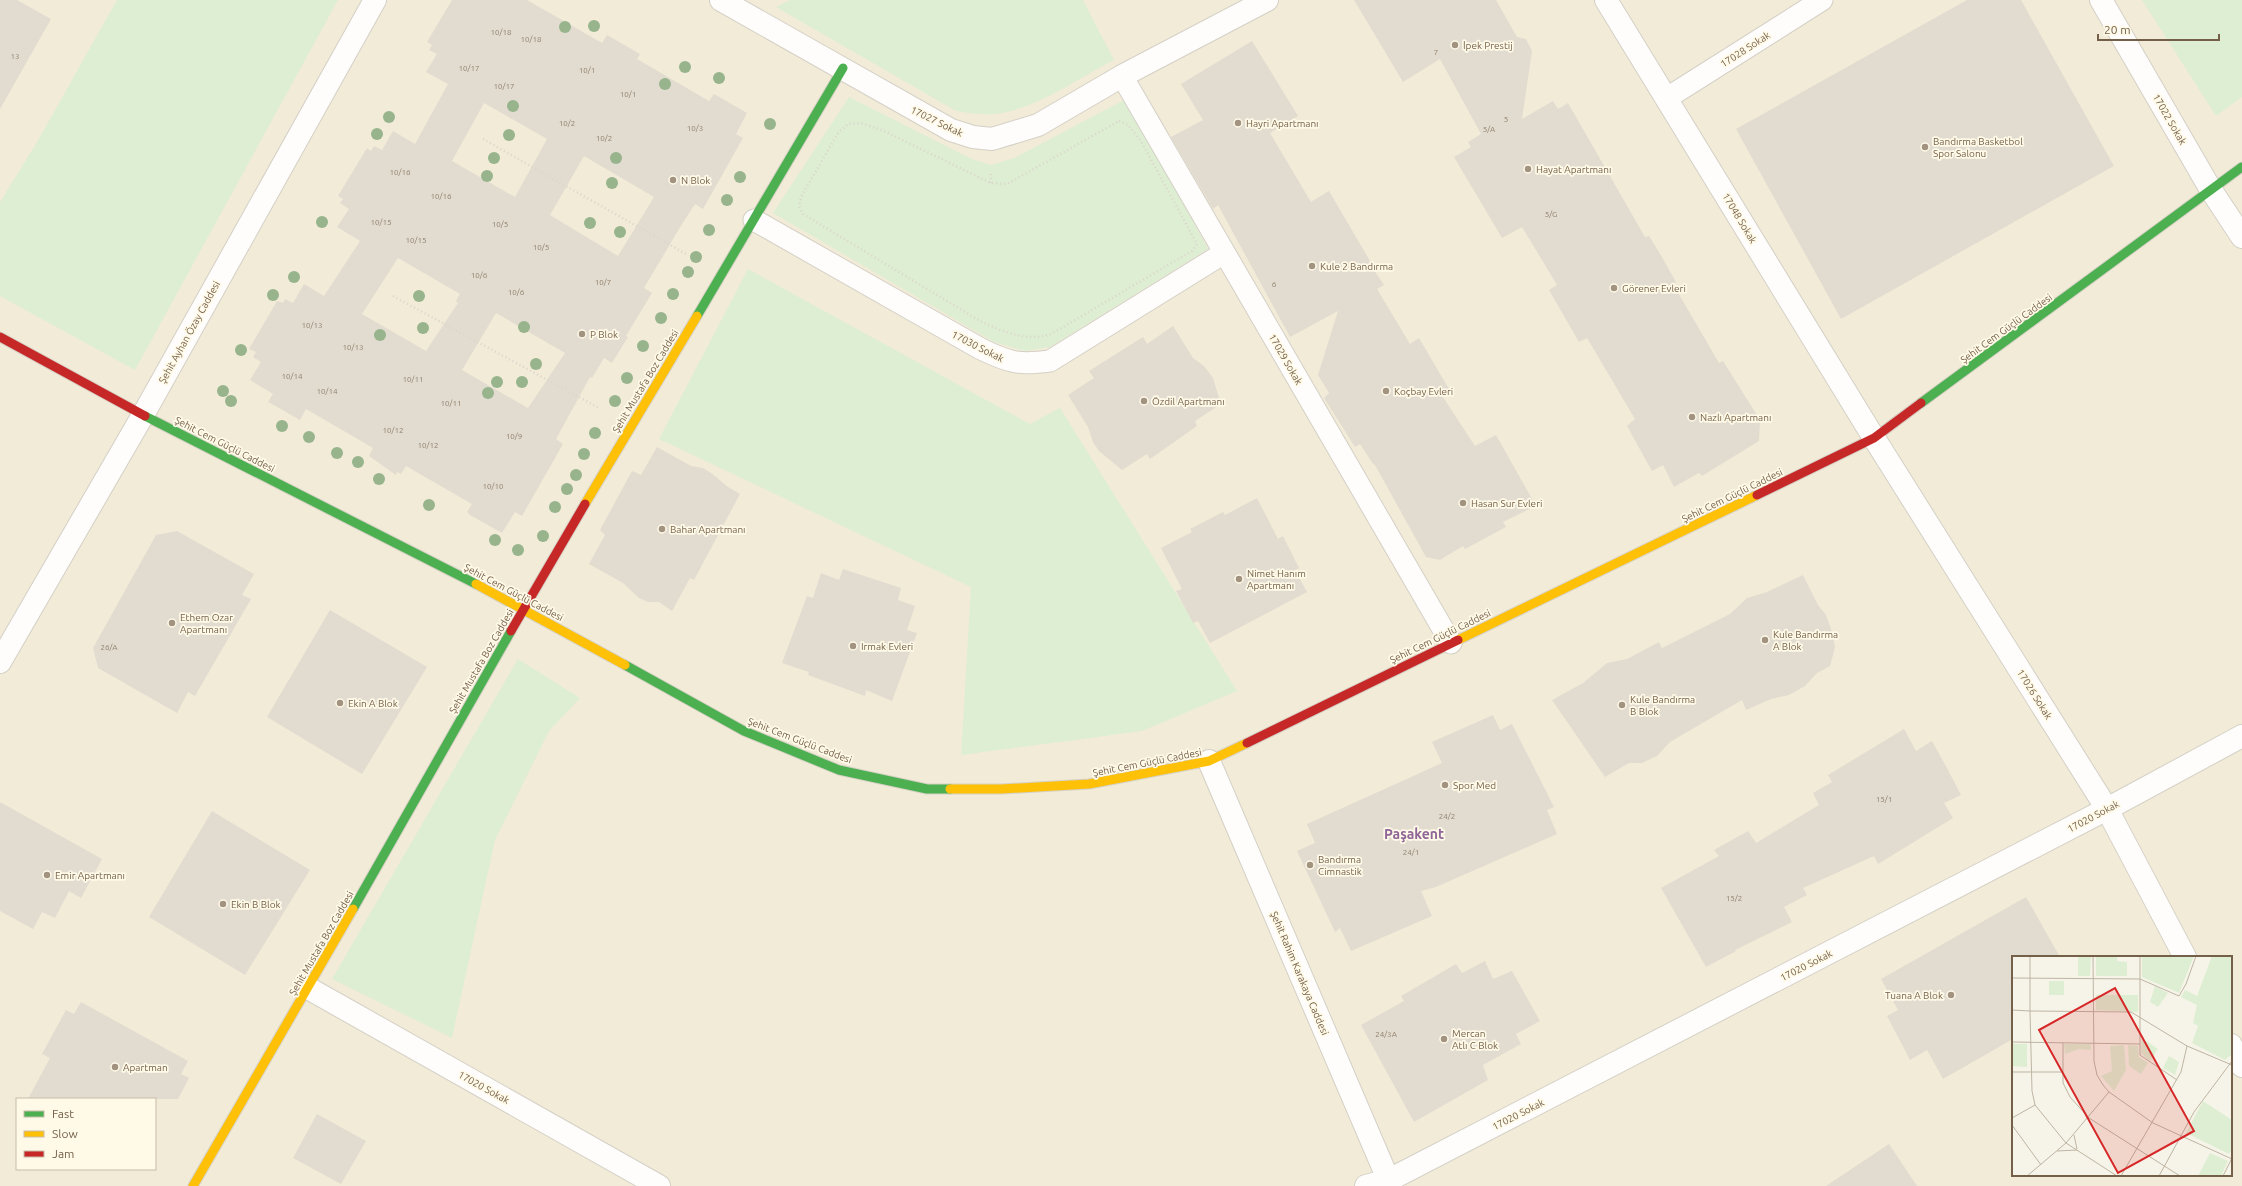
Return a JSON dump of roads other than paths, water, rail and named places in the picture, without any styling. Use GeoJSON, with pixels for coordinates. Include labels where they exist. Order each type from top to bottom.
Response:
{"type":"FeatureCollection","features":[{"type":"Feature","properties":{"kind":"street","name":"Şehit Ayhan Özay Caddesi"},"geometry":{"type":"LineString","coordinates":[[0,662],[143,415],[375,0]]}},
{"type":"Feature","properties":{"kind":"street","name":"17027 Sokak"},"geometry":{"type":"LineString","coordinates":[[721,0],[951,130],[973,137],[992,139],[1038,125],[1122,76],[1267,0]]}},
{"type":"Feature","properties":{"kind":"street","name":"17048 Sokak"},"geometry":{"type":"LineString","coordinates":[[1606,0],[1668,98],[1874,438]]}},
{"type":"Feature","properties":{"kind":"street","name":"17022 Sokak"},"geometry":{"type":"LineString","coordinates":[[2100,0],[2211,190],[2242,237]]}},
{"type":"Feature","properties":{"kind":"street","name":"Şehit Mustafa Boz Caddesi"},"geometry":{"type":"LineString","coordinates":[[193,1186],[308,988],[524,608],[843,68]]}},
{"type":"Feature","properties":{"kind":"street","name":"Şehit Cem Güçlü Caddesi"},"geometry":{"type":"LineString","coordinates":[[0,337],[143,415],[524,608],[744,731],[839,770],[927,789],[1001,789],[1089,784],[1209,761],[1874,438],[2242,167]]}},
{"type":"Feature","properties":{"kind":"street","name":"17026 Sokak"},"geometry":{"type":"LineString","coordinates":[[1874,438],[2108,809],[2184,956]]}},
{"type":"Feature","properties":{"kind":"street","name":"17020 Sokak"},"geometry":{"type":"LineString","coordinates":[[1366,1186],[1390,1183],[2108,809],[2242,736]]}},
{"type":"Feature","properties":{"kind":"street","name":"Şehit Rahim Karakaya Caddesi"},"geometry":{"type":"LineString","coordinates":[[1209,761],[1390,1183]]}},
{"type":"Feature","properties":{"kind":"street","name":"17020 Sokak"},"geometry":{"type":"LineString","coordinates":[[308,988],[659,1186]]}},
{"type":"Feature","properties":{"kind":"street"},"geometry":{"type":"LineString","coordinates":[[2232,1047],[2242,1066]]}},
{"type":"Feature","properties":{"kind":"lane","name":"17028 Sokak"},"geometry":{"type":"LineString","coordinates":[[1668,98],[1822,0]]}},
{"type":"Feature","properties":{"kind":"lane","name":"17029 Sokak"},"geometry":{"type":"LineString","coordinates":[[1122,76],[1451,643]]}},
{"type":"Feature","properties":{"kind":"lane","name":"17030 Sokak"},"geometry":{"type":"LineString","coordinates":[[754,220],[982,349],[1004,360],[1025,365],[1050,361],[1224,253]]}},
{"type":"Feature","properties":{"kind":"place","name":"İpek Prestij"},"geometry":{"type":"Point","coordinates":[1455,45]}},
{"type":"Feature","properties":{"kind":"place","name":"Hayri Apartmanı"},"geometry":{"type":"Point","coordinates":[1238,123]}},
{"type":"Feature","properties":{"kind":"place","name":"Bandırma Basketbol Spor Salonu"},"geometry":{"type":"Point","coordinates":[1925,147]}},
{"type":"Feature","properties":{"kind":"place","name":"Hayat Apartmanı"},"geometry":{"type":"Point","coordinates":[1528,169]}},
{"type":"Feature","properties":{"kind":"place","name":"N Blok"},"geometry":{"type":"Point","coordinates":[673,180]}},
{"type":"Feature","properties":{"kind":"place","name":"Kule 2 Bandırma"},"geometry":{"type":"Point","coordinates":[1312,266]}},
{"type":"Feature","properties":{"kind":"place","name":"Görener Evleri"},"geometry":{"type":"Point","coordinates":[1614,288]}},
{"type":"Feature","properties":{"kind":"place","name":"P Blok"},"geometry":{"type":"Point","coordinates":[582,334]}},
{"type":"Feature","properties":{"kind":"place","name":"Koçbay Evleri"},"geometry":{"type":"Point","coordinates":[1386,391]}},
{"type":"Feature","properties":{"kind":"place","name":"Özdil Apartmanı"},"geometry":{"type":"Point","coordinates":[1144,401]}},
{"type":"Feature","properties":{"kind":"place","name":"Nazlı Apartmanı"},"geometry":{"type":"Point","coordinates":[1692,417]}},
{"type":"Feature","properties":{"kind":"place","name":"Hasan Sur Evleri"},"geometry":{"type":"Point","coordinates":[1463,503]}},
{"type":"Feature","properties":{"kind":"place","name":"Bahar Apartmanı"},"geometry":{"type":"Point","coordinates":[662,529]}},
{"type":"Feature","properties":{"kind":"place","name":"Nimet Hanım Apartmanı"},"geometry":{"type":"Point","coordinates":[1239,579]}},
{"type":"Feature","properties":{"kind":"place","name":"Ethem Ozar Apartmanı"},"geometry":{"type":"Point","coordinates":[172,623]}},
{"type":"Feature","properties":{"kind":"place","name":"Kule Bandırma A Blok"},"geometry":{"type":"Point","coordinates":[1765,640]}},
{"type":"Feature","properties":{"kind":"place","name":"Irmak Evleri"},"geometry":{"type":"Point","coordinates":[853,646]}},
{"type":"Feature","properties":{"kind":"place","name":"Ekin A Blok"},"geometry":{"type":"Point","coordinates":[340,703]}},
{"type":"Feature","properties":{"kind":"place","name":"Kule Bandırma B Blok"},"geometry":{"type":"Point","coordinates":[1622,705]}},
{"type":"Feature","properties":{"kind":"place","name":"Spor Med"},"geometry":{"type":"Point","coordinates":[1445,785]}},
{"type":"Feature","properties":{"kind":"place","name":"Bandırma Cimnastik"},"geometry":{"type":"Point","coordinates":[1310,865]}},
{"type":"Feature","properties":{"kind":"place","name":"Emir Apartmanı"},"geometry":{"type":"Point","coordinates":[47,875]}},
{"type":"Feature","properties":{"kind":"place","name":"Ekin B Blok"},"geometry":{"type":"Point","coordinates":[223,904]}},
{"type":"Feature","properties":{"kind":"place","name":"Tuana A Blok"},"geometry":{"type":"Point","coordinates":[1951,995]}},
{"type":"Feature","properties":{"kind":"place","name":"Mercan Atlı C Blok"},"geometry":{"type":"Point","coordinates":[1444,1039]}},
{"type":"Feature","properties":{"kind":"place","name":"Apartman"},"geometry":{"type":"Point","coordinates":[115,1067]}},
{"type":"Feature","properties":{"kind":"district","name":"Paşakent"},"geometry":{"type":"Point","coordinates":[1414,834]}}]}
